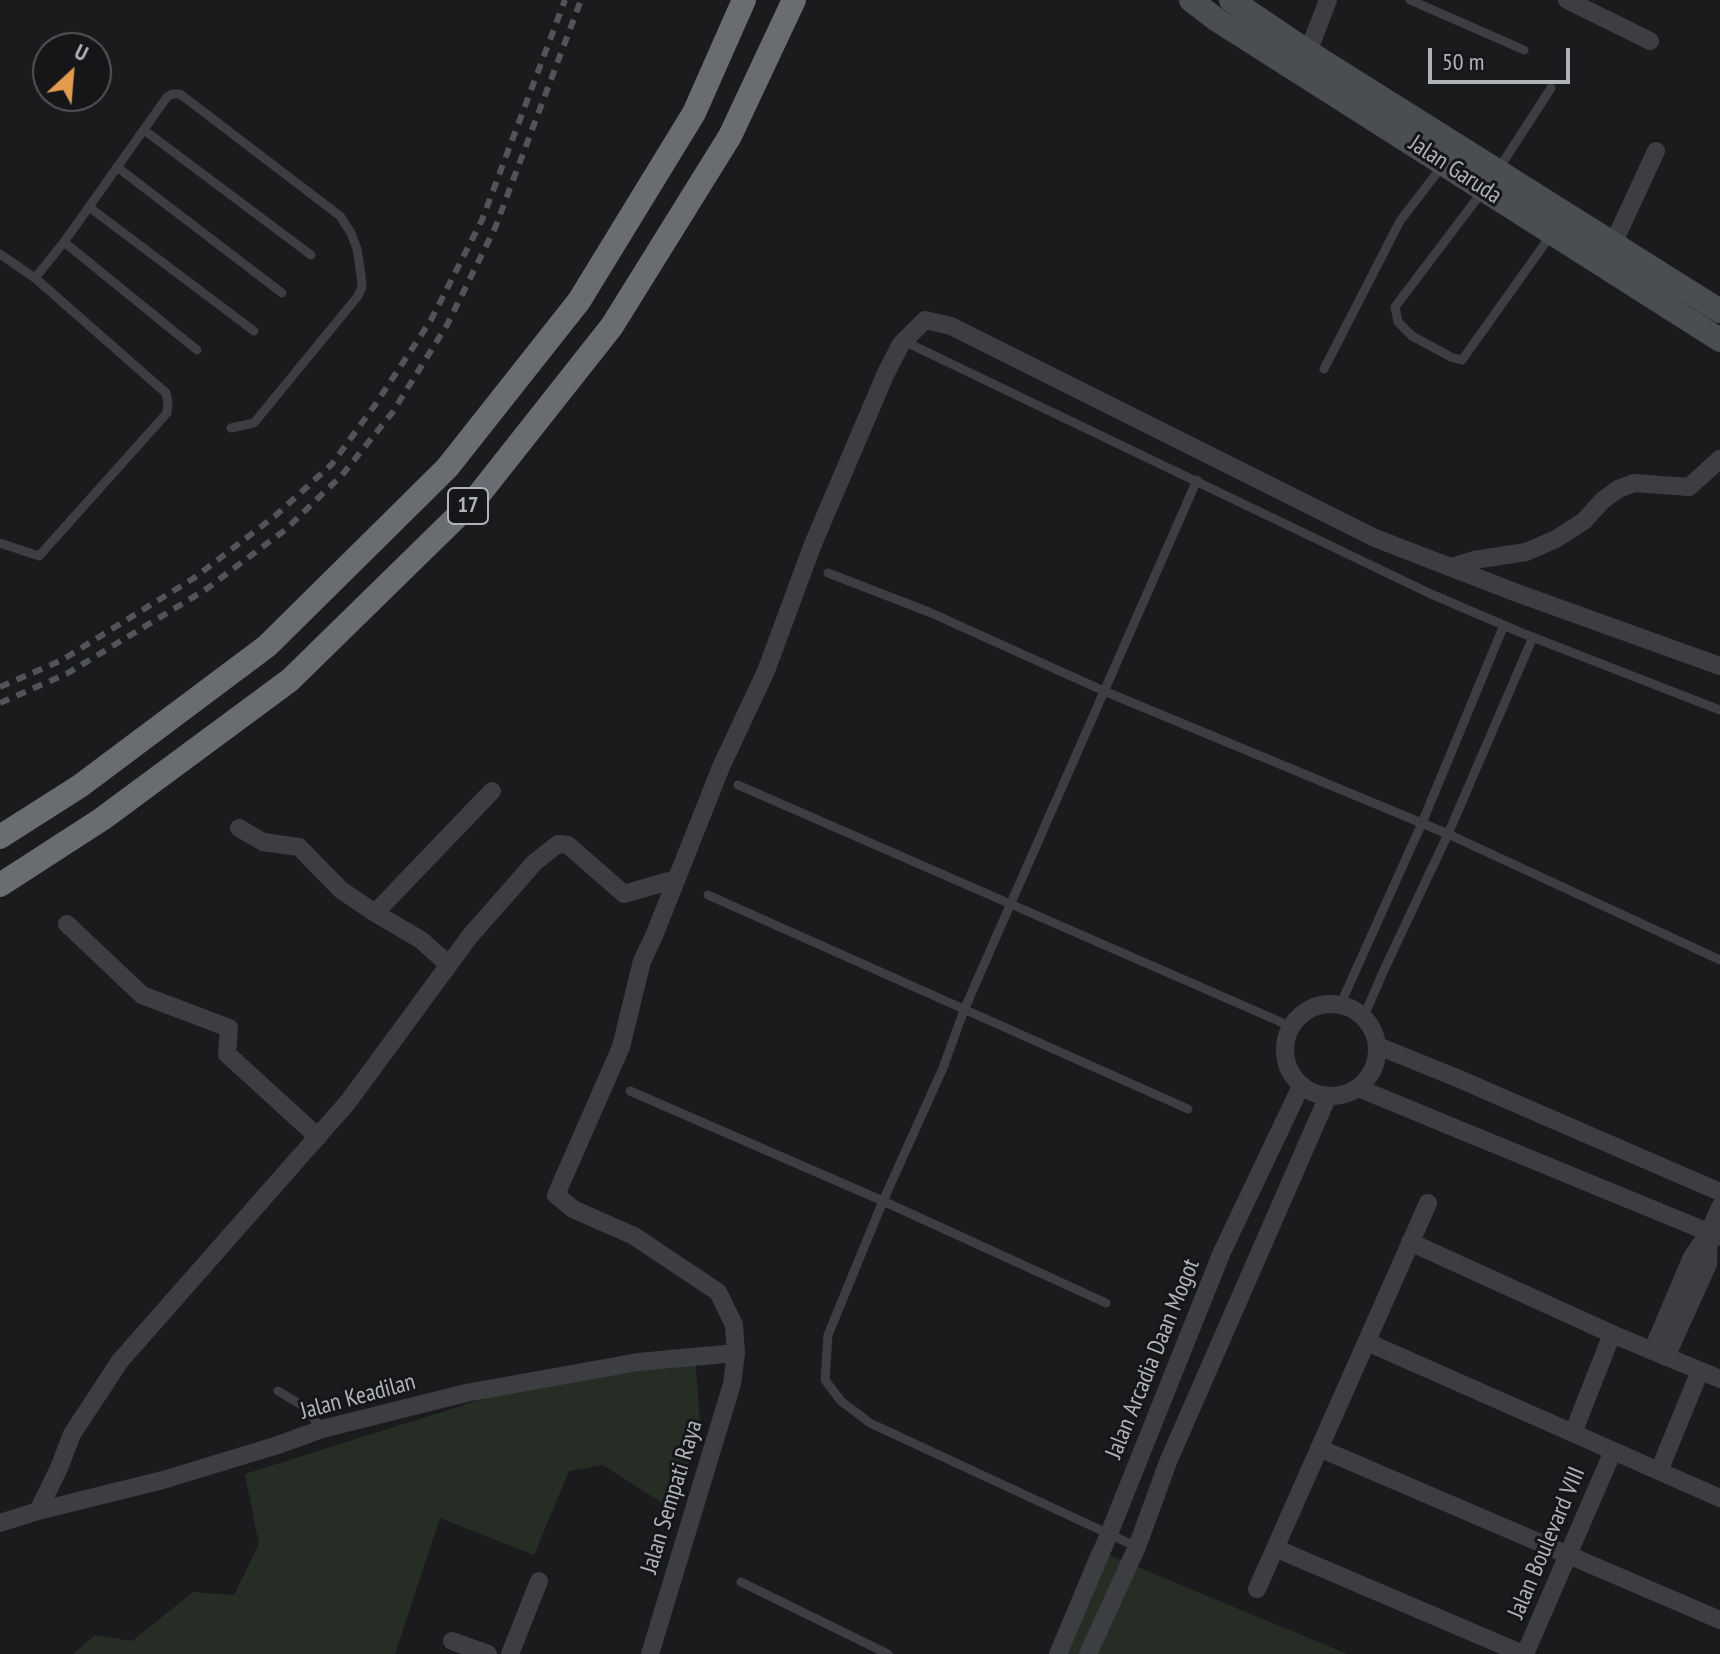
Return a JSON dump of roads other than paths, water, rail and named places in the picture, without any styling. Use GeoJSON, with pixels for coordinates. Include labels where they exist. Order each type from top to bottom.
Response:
{"type":"FeatureCollection","features":[{"type":"Feature","properties":{"kind":"highway","name":"17"},"geometry":{"type":"LineString","coordinates":[[0,837],[80,786],[267,646],[447,468],[579,301],[694,113],[744,0]]}},
{"type":"Feature","properties":{"kind":"highway","name":"17"},"geometry":{"type":"LineString","coordinates":[[0,885],[102,819],[290,680],[477,497],[612,326],[730,136],[794,0]]}},
{"type":"Feature","properties":{"kind":"main road","name":"Jalan Garuda"},"geometry":{"type":"LineString","coordinates":[[1191,0],[1217,20],[1444,163],[1491,180]]}},
{"type":"Feature","properties":{"kind":"main road","name":"Jalan Garuda"},"geometry":{"type":"LineString","coordinates":[[1232,1],[1491,180],[1559,223],[1720,340]]}},
{"type":"Feature","properties":{"kind":"main road"},"geometry":{"type":"LineString","coordinates":[[1217,20],[1232,1]]}},
{"type":"Feature","properties":{"kind":"main road","name":"Jalan Garuda"},"geometry":{"type":"LineString","coordinates":[[1559,223],[1613,244],[1720,311]]}},
{"type":"Feature","properties":{"kind":"street"},"geometry":{"type":"LineString","coordinates":[[1308,52],[1328,0]]}},
{"type":"Feature","properties":{"kind":"street"},"geometry":{"type":"LineString","coordinates":[[1567,0],[1650,41]]}},
{"type":"Feature","properties":{"kind":"street"},"geometry":{"type":"LineString","coordinates":[[1613,244],[1656,151]]}},
{"type":"Feature","properties":{"kind":"street"},"geometry":{"type":"LineString","coordinates":[[38,1511],[72,1434],[120,1361],[318,1137],[366,1078],[470,936],[535,862],[558,844],[568,845],[624,894],[676,879],[721,767],[766,671],[813,544],[886,373],[901,344],[925,320],[951,326],[1375,538],[1720,666]]}},
{"type":"Feature","properties":{"kind":"street"},"geometry":{"type":"LineString","coordinates":[[1451,567],[1526,552],[1556,539],[1575,527],[1618,489],[1634,483],[1689,487],[1720,459]]}},
{"type":"Feature","properties":{"kind":"street"},"geometry":{"type":"LineString","coordinates":[[375,913],[492,791]]}},
{"type":"Feature","properties":{"kind":"street"},"geometry":{"type":"LineString","coordinates":[[239,828],[263,842],[299,847],[341,890],[421,940],[448,964]]}},
{"type":"Feature","properties":{"kind":"street","name":"Jalan Sempati Raya"},"geometry":{"type":"LineString","coordinates":[[650,1654],[732,1384],[736,1353],[734,1325],[718,1292],[634,1236],[573,1209],[556,1195],[621,1047],[642,961],[676,879]]}},
{"type":"Feature","properties":{"kind":"street"},"geometry":{"type":"LineString","coordinates":[[67,924],[142,995],[229,1028],[227,1054],[318,1137]]}},
{"type":"Feature","properties":{"kind":"street"},"geometry":{"type":"LineString","coordinates":[[1341,1003],[1364,1016],[1374,1030],[1378,1046],[1376,1063],[1369,1077],[1358,1088],[1344,1095],[1314,1093],[1301,1086],[1288,1068],[1284,1047],[1290,1026],[1303,1011],[1321,1004],[1341,1003]]}},
{"type":"Feature","properties":{"kind":"street"},"geometry":{"type":"LineString","coordinates":[[1378,1046],[1720,1192]]}},
{"type":"Feature","properties":{"kind":"street","name":"Jalan Arcadia Daan Mogot"},"geometry":{"type":"LineString","coordinates":[[1058,1654],[1222,1252],[1301,1086]]}},
{"type":"Feature","properties":{"kind":"street"},"geometry":{"type":"LineString","coordinates":[[1358,1088],[1715,1234]]}},
{"type":"Feature","properties":{"kind":"street"},"geometry":{"type":"LineString","coordinates":[[1088,1654],[1137,1547],[1168,1462],[1328,1096]]}},
{"type":"Feature","properties":{"kind":"street"},"geometry":{"type":"LineString","coordinates":[[1257,1589],[1428,1203]]}},
{"type":"Feature","properties":{"kind":"street"},"geometry":{"type":"LineString","coordinates":[[1659,1354],[1685,1292],[1715,1234],[1720,1207]]}},
{"type":"Feature","properties":{"kind":"street"},"geometry":{"type":"LineString","coordinates":[[1410,1242],[1612,1334],[1720,1379]]}},
{"type":"Feature","properties":{"kind":"street"},"geometry":{"type":"LineString","coordinates":[[1573,1433],[1612,1334]]}},
{"type":"Feature","properties":{"kind":"street"},"geometry":{"type":"LineString","coordinates":[[1367,1342],[1720,1498]]}},
{"type":"Feature","properties":{"kind":"street","name":"Jalan Keadilan"},"geometry":{"type":"LineString","coordinates":[[0,1523],[163,1480],[322,1429],[466,1393],[638,1362],[736,1353]]}},
{"type":"Feature","properties":{"kind":"street"},"geometry":{"type":"LineString","coordinates":[[1659,1471],[1700,1371]]}},
{"type":"Feature","properties":{"kind":"street"},"geometry":{"type":"LineString","coordinates":[[1319,1448],[1720,1620]]}},
{"type":"Feature","properties":{"kind":"street","name":"Jalan Boulevard VIII"},"geometry":{"type":"LineString","coordinates":[[1524,1654],[1613,1451]]}},
{"type":"Feature","properties":{"kind":"street"},"geometry":{"type":"LineString","coordinates":[[1275,1548],[1524,1654]]}},
{"type":"Feature","properties":{"kind":"street"},"geometry":{"type":"LineString","coordinates":[[510,1654],[539,1581]]}},
{"type":"Feature","properties":{"kind":"street"},"geometry":{"type":"LineString","coordinates":[[452,1641],[488,1654]]}},
{"type":"Feature","properties":{"kind":"lane"},"geometry":{"type":"LineString","coordinates":[[1410,0],[1524,50]]}},
{"type":"Feature","properties":{"kind":"lane"},"geometry":{"type":"LineString","coordinates":[[1551,88],[1491,180],[1395,307],[1398,322],[1412,336],[1462,360],[1559,223]]}},
{"type":"Feature","properties":{"kind":"lane"},"geometry":{"type":"LineString","coordinates":[[35,278],[172,94],[180,94],[340,216],[357,249],[362,287],[358,296],[254,423],[231,428]]}},
{"type":"Feature","properties":{"kind":"lane"},"geometry":{"type":"LineString","coordinates":[[144,130],[311,255]]}},
{"type":"Feature","properties":{"kind":"lane"},"geometry":{"type":"LineString","coordinates":[[1324,369],[1400,221],[1444,163]]}},
{"type":"Feature","properties":{"kind":"lane"},"geometry":{"type":"LineString","coordinates":[[117,167],[282,293]]}},
{"type":"Feature","properties":{"kind":"lane"},"geometry":{"type":"LineString","coordinates":[[89,207],[254,331]]}},
{"type":"Feature","properties":{"kind":"lane"},"geometry":{"type":"LineString","coordinates":[[64,242],[197,350]]}},
{"type":"Feature","properties":{"kind":"lane"},"geometry":{"type":"LineString","coordinates":[[0,254],[35,278],[166,393],[168,402],[167,413],[39,556],[0,543]]}},
{"type":"Feature","properties":{"kind":"lane"},"geometry":{"type":"LineString","coordinates":[[912,345],[1431,594],[1720,710]]}},
{"type":"Feature","properties":{"kind":"lane"},"geometry":{"type":"LineString","coordinates":[[1137,1547],[870,1423],[841,1401],[825,1380],[828,1335],[883,1201],[1197,480]]}},
{"type":"Feature","properties":{"kind":"lane"},"geometry":{"type":"LineString","coordinates":[[828,573],[929,612],[1104,691],[1448,834],[1720,960]]}},
{"type":"Feature","properties":{"kind":"lane"},"geometry":{"type":"LineString","coordinates":[[1341,1003],[1422,823],[1504,625]]}},
{"type":"Feature","properties":{"kind":"lane"},"geometry":{"type":"LineString","coordinates":[[1364,1016],[1448,834],[1533,637]]}},
{"type":"Feature","properties":{"kind":"lane"},"geometry":{"type":"LineString","coordinates":[[738,785],[1290,1026]]}},
{"type":"Feature","properties":{"kind":"lane"},"geometry":{"type":"LineString","coordinates":[[708,895],[1188,1109]]}},
{"type":"Feature","properties":{"kind":"lane"},"geometry":{"type":"LineString","coordinates":[[630,1091],[883,1201],[1106,1303]]}},
{"type":"Feature","properties":{"kind":"lane"},"geometry":{"type":"LineString","coordinates":[[278,1391],[305,1407],[322,1429]]}},
{"type":"Feature","properties":{"kind":"lane"},"geometry":{"type":"LineString","coordinates":[[741,1582],[888,1654]]}},
{"type":"Feature","properties":{"kind":"railway"},"geometry":{"type":"LineString","coordinates":[[0,687],[62,660],[194,578],[275,516],[332,464],[431,320],[482,220],[565,0]]}},
{"type":"Feature","properties":{"kind":"railway"},"geometry":{"type":"LineString","coordinates":[[0,703],[68,673],[205,590],[285,530],[342,475],[392,413],[447,325],[495,228],[581,0]]}}]}
